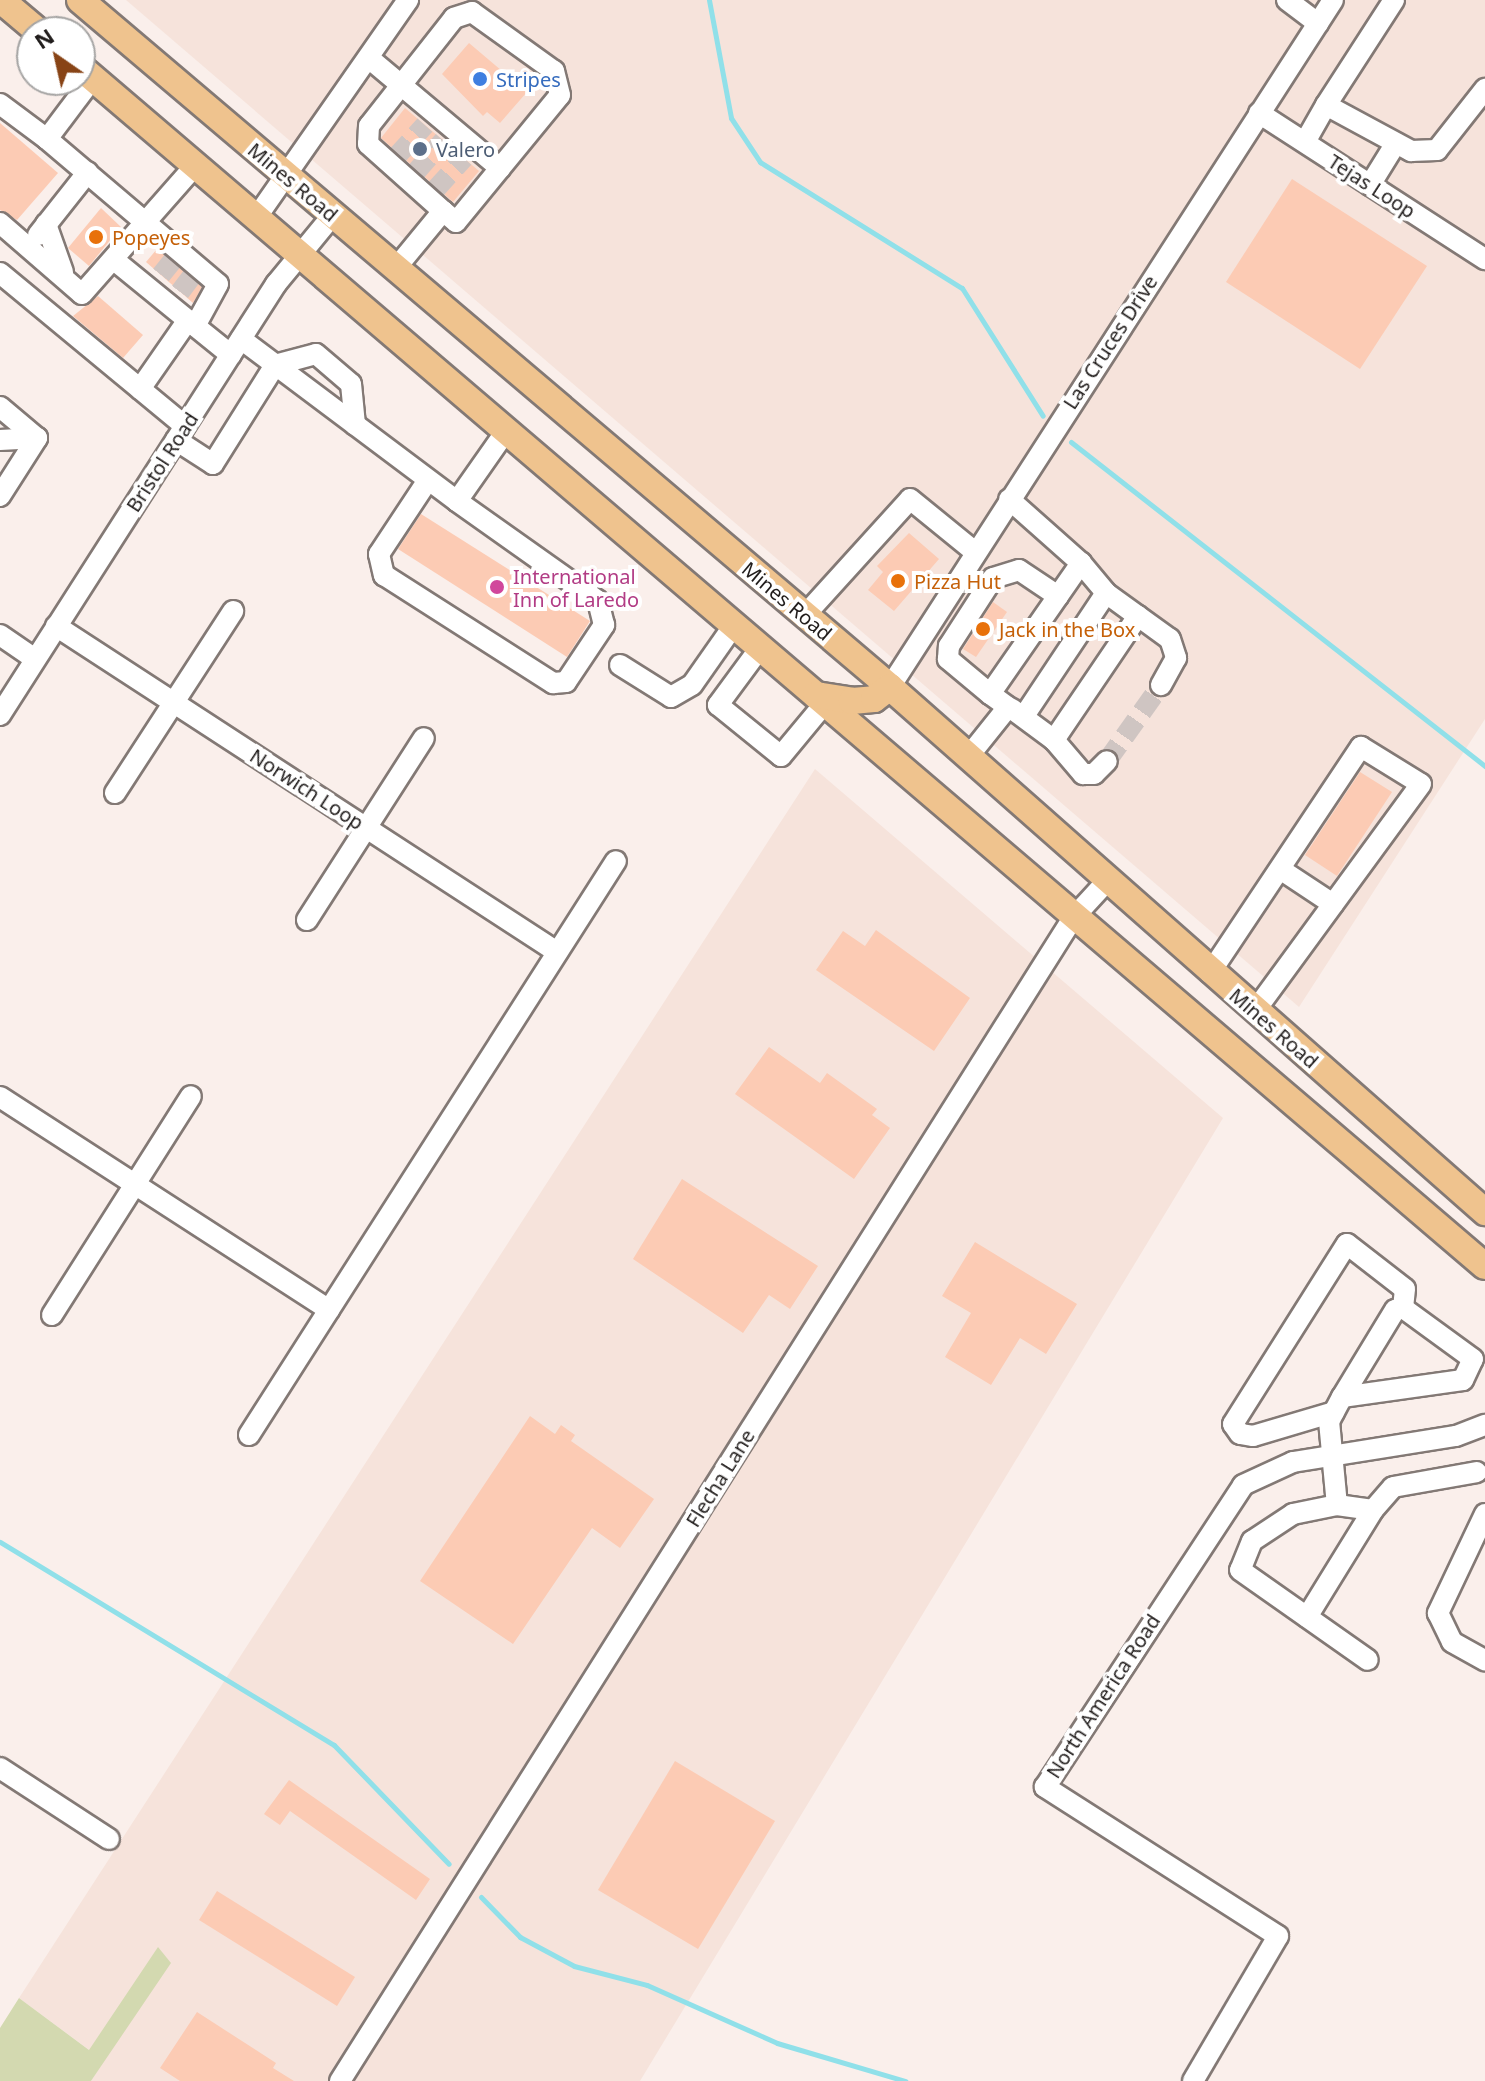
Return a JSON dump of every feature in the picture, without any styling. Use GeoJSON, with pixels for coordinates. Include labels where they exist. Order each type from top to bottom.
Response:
{"type":"FeatureCollection","features":[{"type":"Feature","properties":{"kind":"main road"},"geometry":{"type":"LineString","coordinates":[[1,0],[20,16]]}},
{"type":"Feature","properties":{"kind":"main road","name":"Mines Road"},"geometry":{"type":"LineString","coordinates":[[80,0],[890,687],[1210,973],[1485,1212]]}},
{"type":"Feature","properties":{"kind":"main road"},"geometry":{"type":"LineString","coordinates":[[96,81],[1073,918],[1485,1266]]}},
{"type":"Feature","properties":{"kind":"main road"},"geometry":{"type":"LineString","coordinates":[[820,699],[874,699],[890,687]]}},
{"type":"Feature","properties":{"kind":"street"},"geometry":{"type":"LineString","coordinates":[[256,218],[370,59],[408,0]]}},
{"type":"Feature","properties":{"kind":"street"},"geometry":{"type":"LineString","coordinates":[[1287,0],[1318,23]]}},
{"type":"Feature","properties":{"kind":"street","name":"Las Cruces Drive"},"geometry":{"type":"LineString","coordinates":[[890,687],[1333,0]]}},
{"type":"Feature","properties":{"kind":"street"},"geometry":{"type":"LineString","coordinates":[[1305,142],[1394,0]]}},
{"type":"Feature","properties":{"kind":"street"},"geometry":{"type":"LineString","coordinates":[[472,12],[554,71],[560,95],[456,222],[412,176],[368,144],[369,126],[401,85],[454,18],[472,12]]}},
{"type":"Feature","properties":{"kind":"street"},"geometry":{"type":"LineString","coordinates":[[370,59],[401,85],[431,120],[469,152],[500,168]]}},
{"type":"Feature","properties":{"kind":"street"},"geometry":{"type":"LineString","coordinates":[[1326,105],[1411,151],[1437,150],[1485,89]]}},
{"type":"Feature","properties":{"kind":"street"},"geometry":{"type":"LineString","coordinates":[[47,139],[73,96]]}},
{"type":"Feature","properties":{"kind":"street"},"geometry":{"type":"LineString","coordinates":[[0,104],[144,218],[167,269],[185,285],[191,323]]}},
{"type":"Feature","properties":{"kind":"street","name":"Tejas Loop"},"geometry":{"type":"LineString","coordinates":[[1259,113],[1485,259]]}},
{"type":"Feature","properties":{"kind":"street"},"geometry":{"type":"LineString","coordinates":[[1370,185],[1396,143]]}},
{"type":"Feature","properties":{"kind":"street"},"geometry":{"type":"LineString","coordinates":[[46,224],[60,270],[85,277],[195,166]]}},
{"type":"Feature","properties":{"kind":"street"},"geometry":{"type":"LineString","coordinates":[[28,247],[88,172]]}},
{"type":"Feature","properties":{"kind":"street"},"geometry":{"type":"LineString","coordinates":[[396,268],[436,200]]}},
{"type":"Feature","properties":{"kind":"street","name":"Bristol Road"},"geometry":{"type":"LineString","coordinates":[[0,715],[236,347],[298,254],[332,216]]}},
{"type":"Feature","properties":{"kind":"street"},"geometry":{"type":"LineString","coordinates":[[55,318],[114,260],[144,218]]}},
{"type":"Feature","properties":{"kind":"street"},"geometry":{"type":"LineString","coordinates":[[0,223],[82,294]]}},
{"type":"Feature","properties":{"kind":"street"},"geometry":{"type":"LineString","coordinates":[[114,260],[167,269],[185,285],[218,284],[140,389]]}},
{"type":"Feature","properties":{"kind":"street"},"geometry":{"type":"LineString","coordinates":[[0,273],[140,389],[213,464],[275,365],[316,354],[351,384],[355,425]]}},
{"type":"Feature","properties":{"kind":"street"},"geometry":{"type":"LineString","coordinates":[[191,323],[275,365],[428,480],[598,601],[604,625],[566,682],[553,683],[384,575],[379,554],[428,480]]}},
{"type":"Feature","properties":{"kind":"street"},"geometry":{"type":"LineString","coordinates":[[0,407],[37,438]]}},
{"type":"Feature","properties":{"kind":"street"},"geometry":{"type":"LineString","coordinates":[[457,501],[506,431]]}},
{"type":"Feature","properties":{"kind":"street"},"geometry":{"type":"LineString","coordinates":[[0,440],[37,438]]}},
{"type":"Feature","properties":{"kind":"street"},"geometry":{"type":"LineString","coordinates":[[0,496],[37,438]]}},
{"type":"Feature","properties":{"kind":"street"},"geometry":{"type":"LineString","coordinates":[[805,615],[910,499],[975,552]]}},
{"type":"Feature","properties":{"kind":"street"},"geometry":{"type":"LineString","coordinates":[[1009,499],[1081,563],[1106,593],[1170,639],[1176,658],[1161,685]]}},
{"type":"Feature","properties":{"kind":"street"},"geometry":{"type":"LineString","coordinates":[[990,694],[1081,563]]}},
{"type":"Feature","properties":{"kind":"street"},"geometry":{"type":"LineString","coordinates":[[1058,596],[1019,570],[993,578],[949,646],[948,659],[1054,740],[1083,774],[1094,774],[1107,761]]}},
{"type":"Feature","properties":{"kind":"street"},"geometry":{"type":"LineString","coordinates":[[968,757],[1016,712],[1106,593]]}},
{"type":"Feature","properties":{"kind":"street"},"geometry":{"type":"LineString","coordinates":[[115,793],[233,611]]}},
{"type":"Feature","properties":{"kind":"street"},"geometry":{"type":"LineString","coordinates":[[1054,740],[1138,616]]}},
{"type":"Feature","properties":{"kind":"street"},"geometry":{"type":"LineString","coordinates":[[620,665],[671,697],[692,685],[734,625]]}},
{"type":"Feature","properties":{"kind":"street","name":"Norwich Loop"},"geometry":{"type":"LineString","coordinates":[[56,626],[557,952]]}},
{"type":"Feature","properties":{"kind":"street"},"geometry":{"type":"LineString","coordinates":[[0,635],[35,659]]}},
{"type":"Feature","properties":{"kind":"street"},"geometry":{"type":"LineString","coordinates":[[760,648],[718,705],[788,761],[820,699]]}},
{"type":"Feature","properties":{"kind":"street"},"geometry":{"type":"LineString","coordinates":[[307,920],[424,738]]}},
{"type":"Feature","properties":{"kind":"street"},"geometry":{"type":"LineString","coordinates":[[1210,973],[1283,871],[1361,747],[1421,784],[1255,1011]]}},
{"type":"Feature","properties":{"kind":"street"},"geometry":{"type":"LineString","coordinates":[[249,1435],[616,861]]}},
{"type":"Feature","properties":{"kind":"street"},"geometry":{"type":"LineString","coordinates":[[1283,871],[1333,904]]}},
{"type":"Feature","properties":{"kind":"street","name":"Flecha Lane"},"geometry":{"type":"LineString","coordinates":[[340,2081],[1073,918],[1107,881]]}},
{"type":"Feature","properties":{"kind":"street"},"geometry":{"type":"LineString","coordinates":[[52,1315],[191,1096]]}},
{"type":"Feature","properties":{"kind":"street"},"geometry":{"type":"LineString","coordinates":[[0,1097],[329,1310]]}},
{"type":"Feature","properties":{"kind":"street"},"geometry":{"type":"LineString","coordinates":[[1347,1244],[1405,1289],[1403,1308],[1473,1359],[1463,1380],[1338,1404],[1253,1436],[1240,1434],[1233,1424],[1347,1244]]}},
{"type":"Feature","properties":{"kind":"street"},"geometry":{"type":"LineString","coordinates":[[1337,1505],[1331,1455],[1338,1404],[1395,1310],[1403,1308]]}},
{"type":"Feature","properties":{"kind":"street","name":"North America Road"},"geometry":{"type":"LineString","coordinates":[[1193,2081],[1278,1936],[1045,1787],[1226,1503],[1272,1469],[1331,1455],[1456,1436],[1485,1425]]}},
{"type":"Feature","properties":{"kind":"street"},"geometry":{"type":"LineString","coordinates":[[1307,1617],[1373,1510],[1393,1487],[1477,1472]]}},
{"type":"Feature","properties":{"kind":"street"},"geometry":{"type":"LineString","coordinates":[[1368,1660],[1240,1570],[1252,1541],[1293,1514],[1337,1505],[1373,1510]]}},
{"type":"Feature","properties":{"kind":"street"},"geometry":{"type":"LineString","coordinates":[[1485,1514],[1438,1613],[1452,1642],[1485,1660]]}},
{"type":"Feature","properties":{"kind":"street"},"geometry":{"type":"LineString","coordinates":[[0,1768],[109,1839]]}},
{"type":"Feature","properties":{"kind":"shaded area"},"geometry":{"type":"Polygon","coordinates":[[[126,0],[1485,0],[1485,719],[1299,1007],[126,0]]]}},
{"type":"Feature","properties":{"kind":"shaded area"},"geometry":{"type":"Polygon","coordinates":[[[815,769],[1223,1118],[640,2081],[91,2081],[104,2061],[19,1998],[815,769]]]}},
{"type":"Feature","properties":{"kind":"green space"},"geometry":{"type":"Polygon","coordinates":[[[158,1947],[171,1963],[91,2081],[0,2081],[0,2028],[19,1998],[89,2050],[158,1947]]]}},
{"type":"Feature","properties":{"kind":"building","name":"Stripes"},"geometry":{"type":"Polygon","coordinates":[[[469,43],[527,92],[500,123],[487,112],[483,116],[442,74],[469,43]]]}},
{"type":"Feature","properties":{"kind":"building","name":"Valero"},"geometry":{"type":"Polygon","coordinates":[[[405,108],[479,171],[453,202],[381,138],[405,108]]]}},
{"type":"Feature","properties":{"kind":"building"},"geometry":{"type":"Polygon","coordinates":[[[0,123],[58,173],[17,220],[0,210],[0,123]]]}},
{"type":"Feature","properties":{"kind":"building"},"geometry":{"type":"Polygon","coordinates":[[[1292,179],[1427,266],[1360,369],[1226,282],[1292,179]]]}},
{"type":"Feature","properties":{"kind":"building","name":"Popeyes"},"geometry":{"type":"Polygon","coordinates":[[[101,208],[121,227],[89,266],[68,248],[101,208]]]}},
{"type":"Feature","properties":{"kind":"building"},"geometry":{"type":"Polygon","coordinates":[[[157,249],[202,287],[193,303],[146,262],[157,249]]]}},
{"type":"Feature","properties":{"kind":"building"},"geometry":{"type":"Polygon","coordinates":[[[98,296],[143,335],[123,358],[73,316],[98,296]]]}},
{"type":"Feature","properties":{"kind":"building","name":"International Inn of Laredo"},"geometry":{"type":"Polygon","coordinates":[[[421,514],[590,621],[567,657],[398,549],[421,514]]]}},
{"type":"Feature","properties":{"kind":"building","name":"Pizza Hut"},"geometry":{"type":"Polygon","coordinates":[[[909,533],[939,559],[894,611],[868,590],[883,572],[877,566],[909,533]]]}},
{"type":"Feature","properties":{"kind":"building","name":"Jack in the Box"},"geometry":{"type":"Polygon","coordinates":[[[993,602],[1007,612],[976,657],[963,649],[993,602]]]}},
{"type":"Feature","properties":{"kind":"building"},"geometry":{"type":"Polygon","coordinates":[[[1360,772],[1392,792],[1337,876],[1305,855],[1360,772]]]}},
{"type":"Feature","properties":{"kind":"building"},"geometry":{"type":"Polygon","coordinates":[[[876,930],[970,998],[934,1051],[816,970],[843,931],[865,946],[876,930]]]}},
{"type":"Feature","properties":{"kind":"building"},"geometry":{"type":"Polygon","coordinates":[[[769,1047],[820,1083],[827,1073],[877,1109],[872,1115],[890,1128],[854,1179],[735,1094],[769,1047]]]}},
{"type":"Feature","properties":{"kind":"building"},"geometry":{"type":"Polygon","coordinates":[[[682,1179],[818,1266],[790,1309],[769,1295],[743,1333],[633,1259],[682,1179]]]}},
{"type":"Feature","properties":{"kind":"building"},"geometry":{"type":"Polygon","coordinates":[[[975,1242],[1077,1304],[1046,1354],[1020,1338],[991,1385],[945,1357],[971,1313],[942,1296],[975,1242]]]}},
{"type":"Feature","properties":{"kind":"building"},"geometry":{"type":"Polygon","coordinates":[[[530,1416],[555,1434],[561,1425],[575,1435],[571,1441],[654,1499],[620,1548],[592,1528],[513,1644],[420,1581],[530,1416]]]}},
{"type":"Feature","properties":{"kind":"building"},"geometry":{"type":"Polygon","coordinates":[[[675,1761],[775,1821],[698,1949],[598,1890],[675,1761]]]}},
{"type":"Feature","properties":{"kind":"building"},"geometry":{"type":"Polygon","coordinates":[[[289,1780],[430,1879],[416,1900],[290,1811],[280,1825],[264,1814],[289,1780]]]}},
{"type":"Feature","properties":{"kind":"building"},"geometry":{"type":"Polygon","coordinates":[[[217,1891],[355,1977],[337,2006],[199,1920],[217,1891]]]}},
{"type":"Feature","properties":{"kind":"building"},"geometry":{"type":"Polygon","coordinates":[[[197,2012],[276,2063],[273,2068],[294,2081],[180,2081],[160,2068],[197,2012]]]}},
{"type":"Feature","properties":{"kind":"waterway"},"geometry":{"type":"LineString","coordinates":[[709,0],[731,118],[760,162],[962,288],[1043,416]]}},
{"type":"Feature","properties":{"kind":"waterway"},"geometry":{"type":"LineString","coordinates":[[1071,442],[1485,766]]}},
{"type":"Feature","properties":{"kind":"waterway"},"geometry":{"type":"LineString","coordinates":[[0,1542],[334,1745],[449,1864]]}},
{"type":"Feature","properties":{"kind":"waterway"},"geometry":{"type":"LineString","coordinates":[[481,1897],[520,1937],[574,1966],[647,1985],[777,2043],[905,2081]]}},
{"type":"Feature","properties":{"kind":"tunnel"},"geometry":{"type":"LineString","coordinates":[[396,157],[425,125]]}},
{"type":"Feature","properties":{"kind":"tunnel"},"geometry":{"type":"LineString","coordinates":[[415,173],[443,141]]}},
{"type":"Feature","properties":{"kind":"tunnel"},"geometry":{"type":"LineString","coordinates":[[435,190],[464,158]]}},
{"type":"Feature","properties":{"kind":"tunnel"},"geometry":{"type":"LineString","coordinates":[[161,275],[173,260]]}},
{"type":"Feature","properties":{"kind":"tunnel"},"geometry":{"type":"LineString","coordinates":[[180,292],[192,276]]}},
{"type":"Feature","properties":{"kind":"tunnel"},"geometry":{"type":"LineString","coordinates":[[1107,761],[1161,685]]}},
{"type":"Feature","properties":{"kind":"place","name":"Stripes"},"geometry":{"type":"Point","coordinates":[480,79]}},
{"type":"Feature","properties":{"kind":"place","name":"Valero"},"geometry":{"type":"Point","coordinates":[420,149]}},
{"type":"Feature","properties":{"kind":"place","name":"Popeyes"},"geometry":{"type":"Point","coordinates":[96,237]}},
{"type":"Feature","properties":{"kind":"place","name":"Pizza Hut"},"geometry":{"type":"Point","coordinates":[898,581]}},
{"type":"Feature","properties":{"kind":"place","name":"International Inn of Laredo"},"geometry":{"type":"Point","coordinates":[497,587]}},
{"type":"Feature","properties":{"kind":"place","name":"Jack in the Box"},"geometry":{"type":"Point","coordinates":[983,629]}}]}
